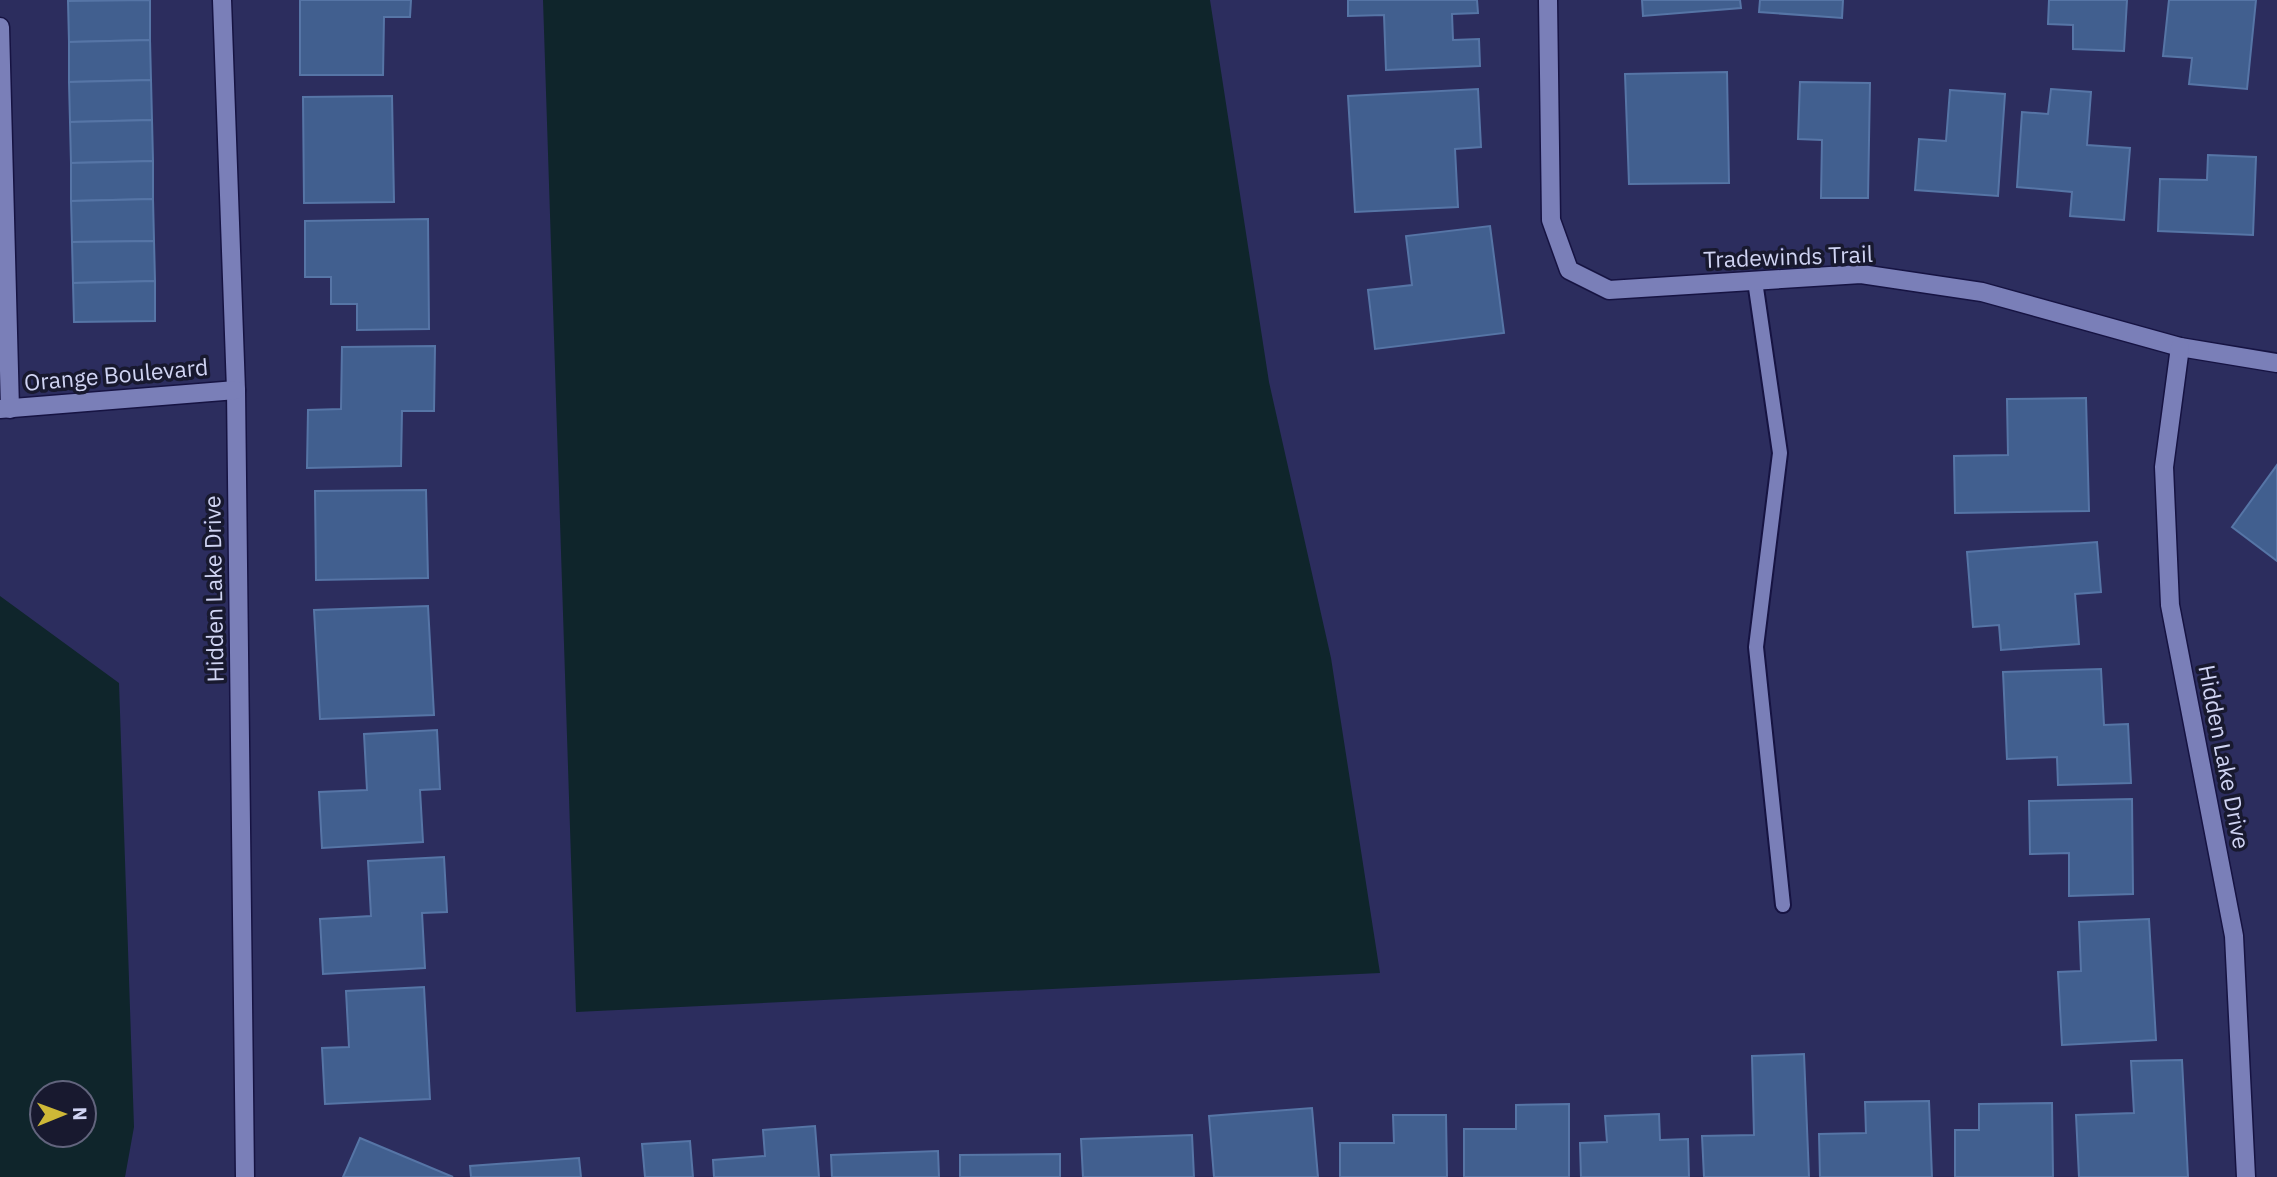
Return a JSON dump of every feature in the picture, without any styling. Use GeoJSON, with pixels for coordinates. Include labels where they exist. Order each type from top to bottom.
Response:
{"type":"FeatureCollection","features":[{"type":"Feature","properties":{"kind":"street","name":"Hidden Lake Drive"},"geometry":{"type":"LineString","coordinates":[[222,0],[236,390],[244,1177]]}},
{"type":"Feature","properties":{"kind":"street","name":"Tradewinds Trail"},"geometry":{"type":"LineString","coordinates":[[1548,0],[1551,220],[1569,270],[1609,290],[1861,274],[1982,292],[2180,346],[2277,363]]}},
{"type":"Feature","properties":{"kind":"street"},"geometry":{"type":"LineString","coordinates":[[0,27],[5,409]]}},
{"type":"Feature","properties":{"kind":"street","name":"Hidden Lake Drive"},"geometry":{"type":"LineString","coordinates":[[2180,346],[2164,467],[2171,605],[2234,936],[2246,1177]]}},
{"type":"Feature","properties":{"kind":"street","name":"Orange Boulevard"},"geometry":{"type":"LineString","coordinates":[[5,409],[236,390]]}},
{"type":"Feature","properties":{"kind":"lane"},"geometry":{"type":"LineString","coordinates":[[1755,281],[1780,453],[1756,646],[1783,905]]}},
{"type":"Feature","properties":{"kind":"water"},"geometry":{"type":"Polygon","coordinates":[[[543,0],[1210,0],[1269,382],[1331,658],[1380,973],[576,1012],[543,0]]]}},
{"type":"Feature","properties":{"kind":"water"},"geometry":{"type":"Polygon","coordinates":[[[0,596],[119,683],[134,1127],[125,1177],[0,1177],[0,596]]]}},
{"type":"Feature","properties":{"kind":"building"},"geometry":{"type":"Polygon","coordinates":[[[150,0],[150,40],[69,42],[68,1],[150,0]]]}},
{"type":"Feature","properties":{"kind":"building"},"geometry":{"type":"Polygon","coordinates":[[[300,0],[411,0],[410,17],[384,17],[383,75],[300,75],[300,0]]]}},
{"type":"Feature","properties":{"kind":"building"},"geometry":{"type":"Polygon","coordinates":[[[1348,0],[1477,0],[1478,13],[1452,14],[1453,40],[1479,39],[1480,66],[1386,70],[1384,15],[1348,16],[1348,0]]]}},
{"type":"Feature","properties":{"kind":"building"},"geometry":{"type":"Polygon","coordinates":[[[1642,0],[1740,0],[1741,8],[1643,16],[1642,0]]]}},
{"type":"Feature","properties":{"kind":"building"},"geometry":{"type":"Polygon","coordinates":[[[1760,0],[1843,0],[1842,18],[1759,12],[1760,0]]]}},
{"type":"Feature","properties":{"kind":"building"},"geometry":{"type":"Polygon","coordinates":[[[2049,0],[2127,0],[2124,51],[2073,49],[2073,25],[2048,24],[2049,0]]]}},
{"type":"Feature","properties":{"kind":"building"},"geometry":{"type":"Polygon","coordinates":[[[2169,0],[2256,0],[2247,89],[2189,84],[2192,58],[2163,56],[2169,0]]]}},
{"type":"Feature","properties":{"kind":"building"},"geometry":{"type":"Polygon","coordinates":[[[150,40],[151,80],[69,82],[69,42],[150,40]]]}},
{"type":"Feature","properties":{"kind":"building"},"geometry":{"type":"Polygon","coordinates":[[[1727,72],[1729,183],[1629,184],[1625,74],[1727,72]]]}},
{"type":"Feature","properties":{"kind":"building"},"geometry":{"type":"Polygon","coordinates":[[[151,80],[152,120],[70,122],[69,82],[151,80]]]}},
{"type":"Feature","properties":{"kind":"building"},"geometry":{"type":"Polygon","coordinates":[[[1800,82],[1870,83],[1868,198],[1821,198],[1822,140],[1798,139],[1800,82]]]}},
{"type":"Feature","properties":{"kind":"building"},"geometry":{"type":"Polygon","coordinates":[[[1478,89],[1481,147],[1455,149],[1458,207],[1355,212],[1348,96],[1478,89]]]}},
{"type":"Feature","properties":{"kind":"building"},"geometry":{"type":"Polygon","coordinates":[[[2051,89],[2091,92],[2087,145],[2130,148],[2124,220],[2070,216],[2072,192],[2017,187],[2022,112],[2048,114],[2051,89]]]}},
{"type":"Feature","properties":{"kind":"building"},"geometry":{"type":"Polygon","coordinates":[[[1950,90],[2005,94],[1998,196],[1915,190],[1919,139],[1946,141],[1950,90]]]}},
{"type":"Feature","properties":{"kind":"building"},"geometry":{"type":"Polygon","coordinates":[[[392,96],[394,202],[304,203],[303,97],[392,96]]]}},
{"type":"Feature","properties":{"kind":"building"},"geometry":{"type":"Polygon","coordinates":[[[152,120],[153,161],[71,163],[70,122],[152,120]]]}},
{"type":"Feature","properties":{"kind":"building"},"geometry":{"type":"Polygon","coordinates":[[[2208,155],[2256,157],[2253,235],[2158,231],[2160,179],[2207,180],[2208,155]]]}},
{"type":"Feature","properties":{"kind":"building"},"geometry":{"type":"Polygon","coordinates":[[[153,161],[153,199],[71,201],[71,163],[153,161]]]}},
{"type":"Feature","properties":{"kind":"building"},"geometry":{"type":"Polygon","coordinates":[[[153,199],[154,241],[72,242],[71,201],[153,199]]]}},
{"type":"Feature","properties":{"kind":"building"},"geometry":{"type":"Polygon","coordinates":[[[428,219],[429,329],[357,330],[357,304],[331,304],[331,277],[305,277],[305,221],[428,219]]]}},
{"type":"Feature","properties":{"kind":"building"},"geometry":{"type":"Polygon","coordinates":[[[1490,226],[1504,333],[1375,349],[1368,290],[1412,285],[1406,236],[1490,226]]]}},
{"type":"Feature","properties":{"kind":"building"},"geometry":{"type":"Polygon","coordinates":[[[154,241],[155,281],[73,283],[72,242],[154,241]]]}},
{"type":"Feature","properties":{"kind":"building"},"geometry":{"type":"Polygon","coordinates":[[[155,281],[155,321],[74,322],[73,283],[155,281]]]}},
{"type":"Feature","properties":{"kind":"building"},"geometry":{"type":"Polygon","coordinates":[[[435,346],[434,411],[402,411],[401,466],[307,468],[308,410],[341,409],[342,347],[435,346]]]}},
{"type":"Feature","properties":{"kind":"building"},"geometry":{"type":"Polygon","coordinates":[[[2086,398],[2089,511],[1955,513],[1954,456],[2008,455],[2007,399],[2086,398]]]}},
{"type":"Feature","properties":{"kind":"building"},"geometry":{"type":"Polygon","coordinates":[[[2277,465],[2277,561],[2232,527],[2277,465]]]}},
{"type":"Feature","properties":{"kind":"building"},"geometry":{"type":"Polygon","coordinates":[[[426,490],[428,578],[316,580],[315,491],[426,490]]]}},
{"type":"Feature","properties":{"kind":"building"},"geometry":{"type":"Polygon","coordinates":[[[2097,542],[2101,592],[2075,594],[2079,644],[2001,650],[1999,625],[1973,627],[1967,552],[2097,542]]]}},
{"type":"Feature","properties":{"kind":"building"},"geometry":{"type":"Polygon","coordinates":[[[428,606],[434,715],[320,719],[314,610],[428,606]]]}},
{"type":"Feature","properties":{"kind":"building"},"geometry":{"type":"Polygon","coordinates":[[[2101,669],[2104,725],[2128,724],[2131,783],[2058,785],[2057,757],[2007,759],[2003,672],[2101,669]]]}},
{"type":"Feature","properties":{"kind":"building"},"geometry":{"type":"Polygon","coordinates":[[[437,730],[440,789],[420,790],[423,842],[322,848],[319,792],[367,790],[364,734],[437,730]]]}},
{"type":"Feature","properties":{"kind":"building"},"geometry":{"type":"Polygon","coordinates":[[[2132,799],[2133,894],[2069,896],[2069,853],[2030,854],[2029,801],[2132,799]]]}},
{"type":"Feature","properties":{"kind":"building"},"geometry":{"type":"Polygon","coordinates":[[[444,857],[447,912],[422,913],[425,968],[323,974],[320,919],[371,916],[368,861],[444,857]]]}},
{"type":"Feature","properties":{"kind":"building"},"geometry":{"type":"Polygon","coordinates":[[[2149,919],[2156,1040],[2062,1045],[2058,972],[2081,971],[2079,922],[2149,919]]]}},
{"type":"Feature","properties":{"kind":"building"},"geometry":{"type":"Polygon","coordinates":[[[424,987],[430,1099],[325,1104],[322,1048],[349,1047],[346,991],[424,987]]]}},
{"type":"Feature","properties":{"kind":"building"},"geometry":{"type":"Polygon","coordinates":[[[1804,1054],[1809,1177],[1704,1177],[1702,1136],[1754,1135],[1752,1056],[1804,1054]]]}},
{"type":"Feature","properties":{"kind":"building"},"geometry":{"type":"Polygon","coordinates":[[[2182,1060],[2188,1177],[2079,1177],[2076,1115],[2134,1113],[2131,1061],[2182,1060]]]}},
{"type":"Feature","properties":{"kind":"building"},"geometry":{"type":"Polygon","coordinates":[[[1929,1101],[1932,1177],[1820,1177],[1819,1134],[1866,1133],[1865,1102],[1929,1101]]]}},
{"type":"Feature","properties":{"kind":"building"},"geometry":{"type":"Polygon","coordinates":[[[2052,1103],[2053,1177],[1955,1177],[1955,1130],[1979,1130],[1979,1104],[2052,1103]]]}},
{"type":"Feature","properties":{"kind":"building"},"geometry":{"type":"Polygon","coordinates":[[[1569,1104],[1569,1177],[1464,1177],[1464,1129],[1516,1129],[1516,1105],[1569,1104]]]}},
{"type":"Feature","properties":{"kind":"building"},"geometry":{"type":"Polygon","coordinates":[[[1312,1108],[1318,1177],[1214,1177],[1209,1116],[1312,1108]]]}},
{"type":"Feature","properties":{"kind":"building"},"geometry":{"type":"Polygon","coordinates":[[[1659,1114],[1660,1140],[1688,1139],[1689,1177],[1581,1177],[1580,1143],[1607,1142],[1605,1116],[1659,1114]]]}},
{"type":"Feature","properties":{"kind":"building"},"geometry":{"type":"Polygon","coordinates":[[[1393,1115],[1446,1115],[1447,1177],[1340,1177],[1340,1143],[1394,1143],[1393,1115]]]}},
{"type":"Feature","properties":{"kind":"building"},"geometry":{"type":"Polygon","coordinates":[[[815,1126],[819,1177],[714,1177],[713,1160],[765,1156],[763,1130],[815,1126]]]}},
{"type":"Feature","properties":{"kind":"building"},"geometry":{"type":"Polygon","coordinates":[[[1192,1135],[1194,1177],[1083,1177],[1081,1139],[1192,1135]]]}},
{"type":"Feature","properties":{"kind":"building"},"geometry":{"type":"Polygon","coordinates":[[[360,1138],[453,1177],[343,1177],[360,1138]]]}},
{"type":"Feature","properties":{"kind":"building"},"geometry":{"type":"Polygon","coordinates":[[[690,1141],[693,1177],[645,1177],[642,1144],[690,1141]]]}},
{"type":"Feature","properties":{"kind":"building"},"geometry":{"type":"Polygon","coordinates":[[[938,1151],[939,1177],[832,1177],[831,1155],[938,1151]]]}},
{"type":"Feature","properties":{"kind":"building"},"geometry":{"type":"Polygon","coordinates":[[[1060,1154],[1060,1177],[960,1177],[960,1155],[1060,1154]]]}},
{"type":"Feature","properties":{"kind":"building"},"geometry":{"type":"Polygon","coordinates":[[[579,1158],[581,1177],[471,1177],[470,1166],[579,1158]]]}}]}
